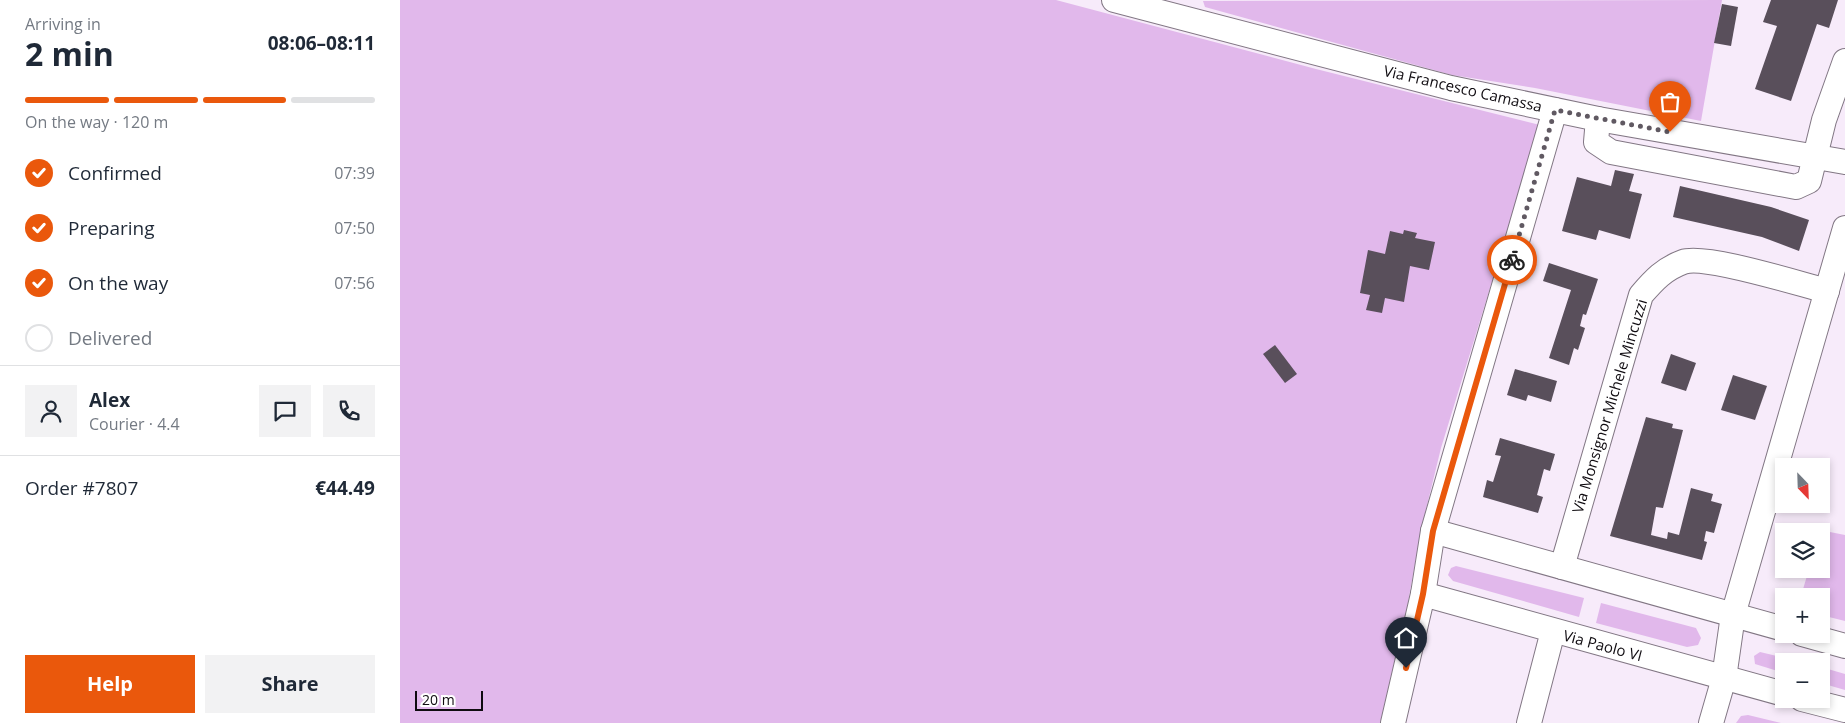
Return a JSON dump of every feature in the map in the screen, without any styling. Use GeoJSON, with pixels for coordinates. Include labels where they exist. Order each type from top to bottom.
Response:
{"type":"FeatureCollection","features":[{"type":"Feature","properties":{"kind":"street","name":"Via Francesco Camassa"},"geometry":{"type":"LineString","coordinates":[[1114,0],[1180,8],[1451,88],[1598,119],[1845,162]]}},
{"type":"Feature","properties":{"kind":"street"},"geometry":{"type":"LineString","coordinates":[[1598,119],[1596,142],[1611,152],[1796,187],[1809,182],[1824,120],[1845,61]]}},
{"type":"Feature","properties":{"kind":"street"},"geometry":{"type":"LineString","coordinates":[[1393,723],[1423,594],[1433,531],[1555,110]]}},
{"type":"Feature","properties":{"kind":"street"},"geometry":{"type":"LineString","coordinates":[[1711,723],[1724,678],[1733,615],[1845,228]]}},
{"type":"Feature","properties":{"kind":"street","name":"Via Monsignor Michele Mincuzzi"},"geometry":{"type":"LineString","coordinates":[[1562,567],[1641,295],[1659,274],[1685,261],[1707,261],[1827,291]]}},
{"type":"Feature","properties":{"kind":"street"},"geometry":{"type":"LineString","coordinates":[[1433,531],[1775,627]]}},
{"type":"Feature","properties":{"kind":"street","name":"Via Paolo VI"},"geometry":{"type":"LineString","coordinates":[[1423,594],[1775,692]]}},
{"type":"Feature","properties":{"kind":"street"},"geometry":{"type":"LineString","coordinates":[[1529,723],[1553,631]]}},
{"type":"Feature","properties":{"kind":"street"},"geometry":{"type":"LineString","coordinates":[[1830,642],[1845,646]]}},
{"type":"Feature","properties":{"kind":"street"},"geometry":{"type":"LineString","coordinates":[[1830,706],[1845,710]]}},
{"type":"Feature","properties":{"kind":"shaded area"},"geometry":{"type":"Polygon","coordinates":[[[400,0],[1056,0],[1316,69],[1540,125],[1441,448],[1421,530],[1408,603],[1380,723],[400,723],[400,0]]]}},
{"type":"Feature","properties":{"kind":"shaded area"},"geometry":{"type":"Polygon","coordinates":[[[1722,0],[1701,121],[1535,88],[1452,75],[1205,7],[1203,1],[1722,0]]]}},
{"type":"Feature","properties":{"kind":"shaded area"},"geometry":{"type":"Polygon","coordinates":[[[1830,532],[1845,535],[1845,621],[1830,617],[1830,588],[1803,588],[1806,578],[1830,578],[1830,532]]]}},
{"type":"Feature","properties":{"kind":"shaded area"},"geometry":{"type":"Polygon","coordinates":[[[1456,566],[1584,598],[1579,617],[1453,581],[1448,575],[1451,568],[1456,566]]]}},
{"type":"Feature","properties":{"kind":"shaded area"},"geometry":{"type":"Polygon","coordinates":[[[1601,603],[1696,628],[1701,638],[1698,645],[1687,647],[1596,623],[1601,603]]]}},
{"type":"Feature","properties":{"kind":"shaded area"},"geometry":{"type":"Polygon","coordinates":[[[1760,652],[1775,656],[1775,670],[1755,664],[1754,656],[1760,652]]]}},
{"type":"Feature","properties":{"kind":"shaded area"},"geometry":{"type":"Polygon","coordinates":[[[1830,670],[1845,674],[1845,690],[1830,686],[1830,670]]]}},
{"type":"Feature","properties":{"kind":"shaded area"},"geometry":{"type":"Polygon","coordinates":[[[1748,715],[1781,723],[1736,723],[1741,716],[1748,715]]]}},
{"type":"Feature","properties":{"kind":"building"},"geometry":{"type":"Polygon","coordinates":[[[1771,0],[1838,0],[1829,28],[1817,24],[1791,101],[1755,89],[1777,26],[1763,22],[1771,0]]]}},
{"type":"Feature","properties":{"kind":"building"},"geometry":{"type":"Polygon","coordinates":[[[1722,4],[1738,7],[1731,46],[1714,43],[1722,4]]]}},
{"type":"Feature","properties":{"kind":"building"},"geometry":{"type":"Polygon","coordinates":[[[1615,170],[1634,174],[1629,191],[1642,194],[1630,239],[1599,230],[1596,240],[1562,231],[1577,177],[1611,186],[1615,170]]]}},
{"type":"Feature","properties":{"kind":"building"},"geometry":{"type":"Polygon","coordinates":[[[1680,186],[1771,207],[1809,220],[1799,251],[1762,237],[1673,217],[1680,186]]]}},
{"type":"Feature","properties":{"kind":"building"},"geometry":{"type":"Polygon","coordinates":[[[1404,230],[1417,233],[1415,238],[1435,242],[1429,270],[1410,266],[1404,302],[1385,298],[1382,313],[1366,310],[1370,295],[1360,293],[1368,250],[1385,254],[1390,231],[1403,234],[1404,230]]]}},
{"type":"Feature","properties":{"kind":"building"},"geometry":{"type":"Polygon","coordinates":[[[1549,263],[1598,279],[1586,315],[1583,314],[1580,326],[1585,328],[1578,350],[1574,348],[1569,365],[1549,358],[1571,290],[1543,281],[1549,263]]]}},
{"type":"Feature","properties":{"kind":"building"},"geometry":{"type":"Polygon","coordinates":[[[1275,345],[1297,374],[1285,383],[1263,354],[1275,345]]]}},
{"type":"Feature","properties":{"kind":"building"},"geometry":{"type":"Polygon","coordinates":[[[1671,354],[1696,363],[1686,391],[1661,383],[1671,354]]]}},
{"type":"Feature","properties":{"kind":"building"},"geometry":{"type":"Polygon","coordinates":[[[1515,369],[1557,381],[1551,402],[1528,395],[1526,401],[1507,395],[1515,369]]]}},
{"type":"Feature","properties":{"kind":"building"},"geometry":{"type":"Polygon","coordinates":[[[1733,375],[1767,386],[1755,420],[1721,410],[1733,375]]]}},
{"type":"Feature","properties":{"kind":"building"},"geometry":{"type":"Polygon","coordinates":[[[1646,417],[1673,424],[1672,428],[1683,430],[1663,508],[1656,507],[1651,535],[1667,539],[1668,532],[1679,535],[1691,488],[1713,494],[1711,501],[1722,504],[1714,533],[1706,531],[1704,541],[1707,542],[1702,560],[1610,536],[1646,417]]]}},
{"type":"Feature","properties":{"kind":"building"},"geometry":{"type":"Polygon","coordinates":[[[1500,438],[1555,454],[1550,471],[1544,469],[1537,495],[1543,497],[1538,513],[1483,497],[1487,480],[1493,482],[1501,456],[1495,455],[1500,438]]]}},
{"type":"Feature","properties":{"kind":"way so far"},"geometry":{"type":"LineString","coordinates":[[1512,260],[1555,110],[1670,132]]}},
{"type":"Feature","properties":{"kind":"route"},"geometry":{"type":"LineString","coordinates":[[1406,668],[1423,594],[1433,531],[1512,260]]}}]}
